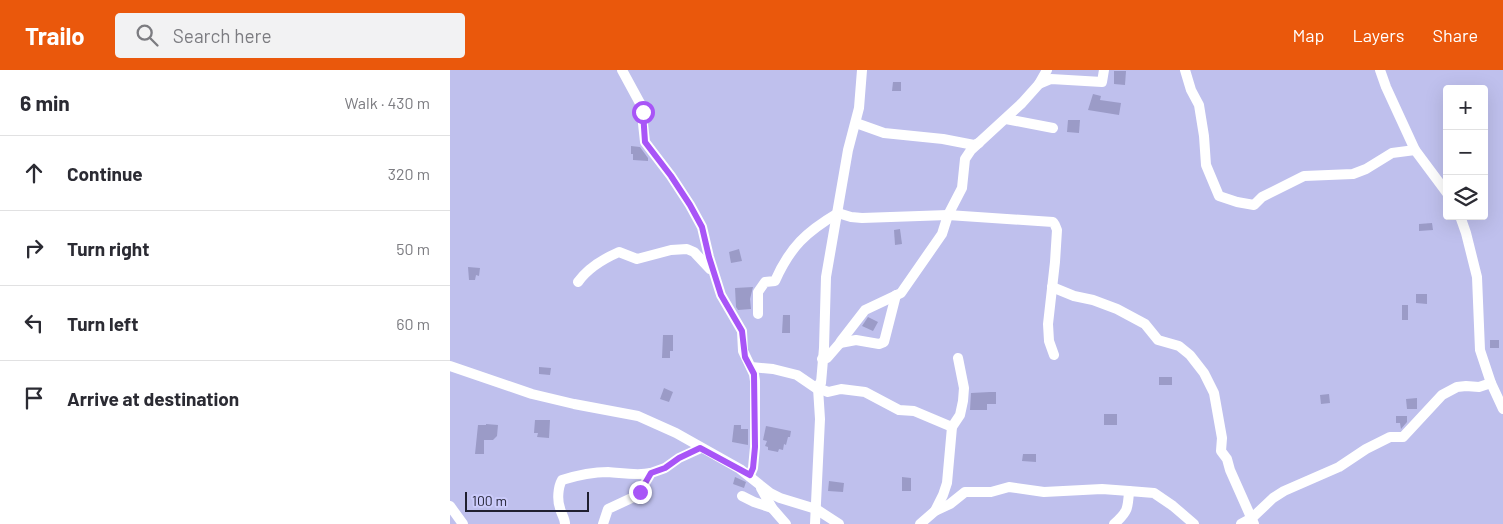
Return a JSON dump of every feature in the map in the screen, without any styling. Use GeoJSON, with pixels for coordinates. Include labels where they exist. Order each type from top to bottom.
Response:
{"type":"FeatureCollection","features":[{"type":"Feature","properties":{"kind":"street"},"geometry":{"type":"LineString","coordinates":[[622,70],[641,105],[645,142],[671,176],[702,227],[709,257],[724,301],[742,331],[743,350],[754,374],[756,404],[753,468],[750,475]]}},
{"type":"Feature","properties":{"kind":"street"},"geometry":{"type":"LineString","coordinates":[[815,524],[820,419],[819,385],[826,277],[848,150],[859,108],[862,70]]}},
{"type":"Feature","properties":{"kind":"street"},"geometry":{"type":"LineString","coordinates":[[822,359],[827,358],[865,310],[902,293],[942,234],[948,215],[962,188],[965,159],[971,150],[1006,119],[1039,84],[1047,70]]}},
{"type":"Feature","properties":{"kind":"street"},"geometry":{"type":"LineString","coordinates":[[1039,84],[1051,79],[1102,82],[1104,70]]}},
{"type":"Feature","properties":{"kind":"street"},"geometry":{"type":"LineString","coordinates":[[1185,70],[1191,90],[1199,105],[1206,165],[1219,196],[1254,205],[1262,197],[1304,176],[1353,174],[1366,169],[1392,153],[1415,150]]}},
{"type":"Feature","properties":{"kind":"street"},"geometry":{"type":"LineString","coordinates":[[1380,70],[1415,150],[1443,188]]}},
{"type":"Feature","properties":{"kind":"street"},"geometry":{"type":"LineString","coordinates":[[1006,119],[1053,128]]}},
{"type":"Feature","properties":{"kind":"street"},"geometry":{"type":"LineString","coordinates":[[856,123],[884,133],[934,138],[974,145],[979,143]]}},
{"type":"Feature","properties":{"kind":"street"},"geometry":{"type":"LineString","coordinates":[[758,314],[758,292],[765,282],[775,281],[782,265],[794,247],[824,221],[838,213],[862,218],[948,215],[1053,222],[1057,230],[1048,333],[1054,355]]}},
{"type":"Feature","properties":{"kind":"street"},"geometry":{"type":"LineString","coordinates":[[1461,220],[1475,266],[1479,293],[1480,350],[1491,383],[1503,409]]}},
{"type":"Feature","properties":{"kind":"street"},"geometry":{"type":"LineString","coordinates":[[578,282],[585,272],[619,252],[637,259],[680,248],[694,252],[715,274]]}},
{"type":"Feature","properties":{"kind":"street"},"geometry":{"type":"LineString","coordinates":[[1052,287],[1117,309],[1145,324],[1158,340],[1180,346],[1186,351],[1204,373],[1214,392],[1222,438],[1221,451],[1227,459],[1253,521]]}},
{"type":"Feature","properties":{"kind":"street"},"geometry":{"type":"LineString","coordinates":[[840,343],[850,340],[879,344],[884,342],[896,295]]}},
{"type":"Feature","properties":{"kind":"street"},"geometry":{"type":"LineString","coordinates":[[935,511],[947,483],[952,427],[960,415],[964,388],[958,358]]}},
{"type":"Feature","properties":{"kind":"street"},"geometry":{"type":"LineString","coordinates":[[450,366],[532,394],[638,416],[676,433],[750,475],[758,484],[772,508],[786,524]]}},
{"type":"Feature","properties":{"kind":"street"},"geometry":{"type":"LineString","coordinates":[[751,367],[773,368],[797,375],[816,388],[819,385]]}},
{"type":"Feature","properties":{"kind":"street"},"geometry":{"type":"LineString","coordinates":[[1241,524],[1253,521],[1273,498],[1284,492],[1339,468],[1366,449],[1390,437],[1403,437],[1442,395],[1460,387],[1479,387],[1491,383]]}},
{"type":"Feature","properties":{"kind":"street"},"geometry":{"type":"LineString","coordinates":[[819,385],[828,392],[841,389],[865,392],[899,410],[914,412],[952,427]]}},
{"type":"Feature","properties":{"kind":"street"},"geometry":{"type":"LineString","coordinates":[[565,524],[559,501],[559,485],[562,480],[577,475],[599,472],[621,474],[651,473],[665,468],[679,458],[700,448]]}},
{"type":"Feature","properties":{"kind":"street"},"geometry":{"type":"LineString","coordinates":[[603,524],[608,509],[638,495],[651,473]]}},
{"type":"Feature","properties":{"kind":"street"},"geometry":{"type":"LineString","coordinates":[[758,484],[780,498],[816,510],[839,524]]}},
{"type":"Feature","properties":{"kind":"street"},"geometry":{"type":"LineString","coordinates":[[920,524],[935,511],[950,504],[965,492],[991,492],[1009,486],[1044,492],[1102,489],[1154,493],[1194,524]]}},
{"type":"Feature","properties":{"kind":"street"},"geometry":{"type":"LineString","coordinates":[[1118,522],[1127,510],[1129,491]]}},
{"type":"Feature","properties":{"kind":"street"},"geometry":{"type":"LineString","coordinates":[[742,496],[772,508]]}},
{"type":"Feature","properties":{"kind":"street"},"geometry":{"type":"LineString","coordinates":[[450,506],[463,524]]}},
{"type":"Feature","properties":{"kind":"building"},"geometry":{"type":"Polygon","coordinates":[[[1114,71],[1126,71],[1125,85],[1114,84],[1114,71]]]}},
{"type":"Feature","properties":{"kind":"building"},"geometry":{"type":"Polygon","coordinates":[[[893,82],[901,82],[901,91],[892,91],[893,82]]]}},
{"type":"Feature","properties":{"kind":"building"},"geometry":{"type":"Polygon","coordinates":[[[1093,94],[1101,96],[1100,100],[1121,103],[1119,115],[1088,110],[1093,94]]]}},
{"type":"Feature","properties":{"kind":"building"},"geometry":{"type":"Polygon","coordinates":[[[1068,120],[1080,120],[1079,133],[1067,132],[1068,120]]]}},
{"type":"Feature","properties":{"kind":"building"},"geometry":{"type":"Polygon","coordinates":[[[631,146],[640,147],[648,161],[633,160],[631,146]]]}},
{"type":"Feature","properties":{"kind":"building"},"geometry":{"type":"Polygon","coordinates":[[[1432,223],[1433,230],[1419,231],[1419,224],[1432,223]]]}},
{"type":"Feature","properties":{"kind":"building"},"geometry":{"type":"Polygon","coordinates":[[[900,229],[902,244],[895,245],[894,230],[900,229]]]}},
{"type":"Feature","properties":{"kind":"building"},"geometry":{"type":"Polygon","coordinates":[[[739,249],[742,261],[731,263],[729,252],[739,249]]]}},
{"type":"Feature","properties":{"kind":"building"},"geometry":{"type":"Polygon","coordinates":[[[468,267],[480,268],[479,276],[476,275],[475,280],[469,280],[468,267]]]}},
{"type":"Feature","properties":{"kind":"building"},"geometry":{"type":"Polygon","coordinates":[[[753,287],[750,299],[751,309],[738,310],[736,307],[735,288],[753,287]]]}},
{"type":"Feature","properties":{"kind":"building"},"geometry":{"type":"Polygon","coordinates":[[[1416,294],[1427,294],[1427,304],[1416,303],[1416,294]]]}},
{"type":"Feature","properties":{"kind":"building"},"geometry":{"type":"Polygon","coordinates":[[[1402,305],[1408,305],[1408,320],[1402,320],[1402,305]]]}},
{"type":"Feature","properties":{"kind":"building"},"geometry":{"type":"Polygon","coordinates":[[[783,315],[790,315],[790,333],[782,333],[783,315]]]}},
{"type":"Feature","properties":{"kind":"building"},"geometry":{"type":"Polygon","coordinates":[[[868,317],[878,322],[873,331],[862,326],[868,317]]]}},
{"type":"Feature","properties":{"kind":"building"},"geometry":{"type":"Polygon","coordinates":[[[663,335],[673,335],[673,351],[670,351],[670,358],[662,358],[663,335]]]}},
{"type":"Feature","properties":{"kind":"building"},"geometry":{"type":"Polygon","coordinates":[[[1490,340],[1499,340],[1499,348],[1490,348],[1490,340]]]}},
{"type":"Feature","properties":{"kind":"building"},"geometry":{"type":"Polygon","coordinates":[[[539,367],[551,368],[550,375],[539,374],[539,367]]]}},
{"type":"Feature","properties":{"kind":"building"},"geometry":{"type":"Polygon","coordinates":[[[1159,377],[1172,377],[1172,385],[1159,385],[1159,377]]]}},
{"type":"Feature","properties":{"kind":"building"},"geometry":{"type":"Polygon","coordinates":[[[664,388],[673,392],[669,402],[660,399],[664,388]]]}},
{"type":"Feature","properties":{"kind":"building"},"geometry":{"type":"Polygon","coordinates":[[[996,392],[996,404],[987,404],[987,410],[970,410],[971,393],[996,392]]]}},
{"type":"Feature","properties":{"kind":"building"},"geometry":{"type":"Polygon","coordinates":[[[1329,394],[1330,403],[1321,404],[1320,395],[1329,394]]]}},
{"type":"Feature","properties":{"kind":"building"},"geometry":{"type":"Polygon","coordinates":[[[1417,398],[1417,409],[1407,409],[1406,399],[1417,398]]]}},
{"type":"Feature","properties":{"kind":"building"},"geometry":{"type":"Polygon","coordinates":[[[1104,414],[1117,414],[1117,425],[1104,425],[1104,414]]]}},
{"type":"Feature","properties":{"kind":"building"},"geometry":{"type":"Polygon","coordinates":[[[1396,416],[1407,416],[1407,422],[1401,429],[1400,423],[1396,423],[1396,416]]]}},
{"type":"Feature","properties":{"kind":"building"},"geometry":{"type":"Polygon","coordinates":[[[535,420],[550,420],[549,438],[537,437],[538,433],[534,433],[535,420]]]}},
{"type":"Feature","properties":{"kind":"building"},"geometry":{"type":"Polygon","coordinates":[[[478,425],[498,425],[497,436],[493,440],[484,440],[484,454],[475,454],[478,425]]]}},
{"type":"Feature","properties":{"kind":"building"},"geometry":{"type":"Polygon","coordinates":[[[734,425],[741,425],[741,429],[748,429],[748,445],[732,442],[734,425]]]}},
{"type":"Feature","properties":{"kind":"building"},"geometry":{"type":"Polygon","coordinates":[[[766,426],[791,431],[783,450],[779,449],[778,452],[768,450],[768,447],[765,446],[767,441],[763,440],[766,426]]]}},
{"type":"Feature","properties":{"kind":"building"},"geometry":{"type":"Polygon","coordinates":[[[1023,454],[1036,454],[1036,462],[1022,461],[1023,454]]]}},
{"type":"Feature","properties":{"kind":"building"},"geometry":{"type":"Polygon","coordinates":[[[735,477],[746,482],[744,488],[733,484],[735,477]]]}},
{"type":"Feature","properties":{"kind":"building"},"geometry":{"type":"Polygon","coordinates":[[[902,477],[911,478],[911,491],[902,491],[902,477]]]}},
{"type":"Feature","properties":{"kind":"building"},"geometry":{"type":"Polygon","coordinates":[[[829,481],[844,483],[843,492],[828,491],[829,481]]]}},
{"type":"Feature","properties":{"kind":"route"},"geometry":{"type":"LineString","coordinates":[[640,492],[651,473],[665,468],[679,458],[700,448],[750,475],[753,468],[755,447],[756,404],[754,374],[743,350],[742,331],[721,295],[702,227],[671,176],[645,142],[643,112]]}}]}
